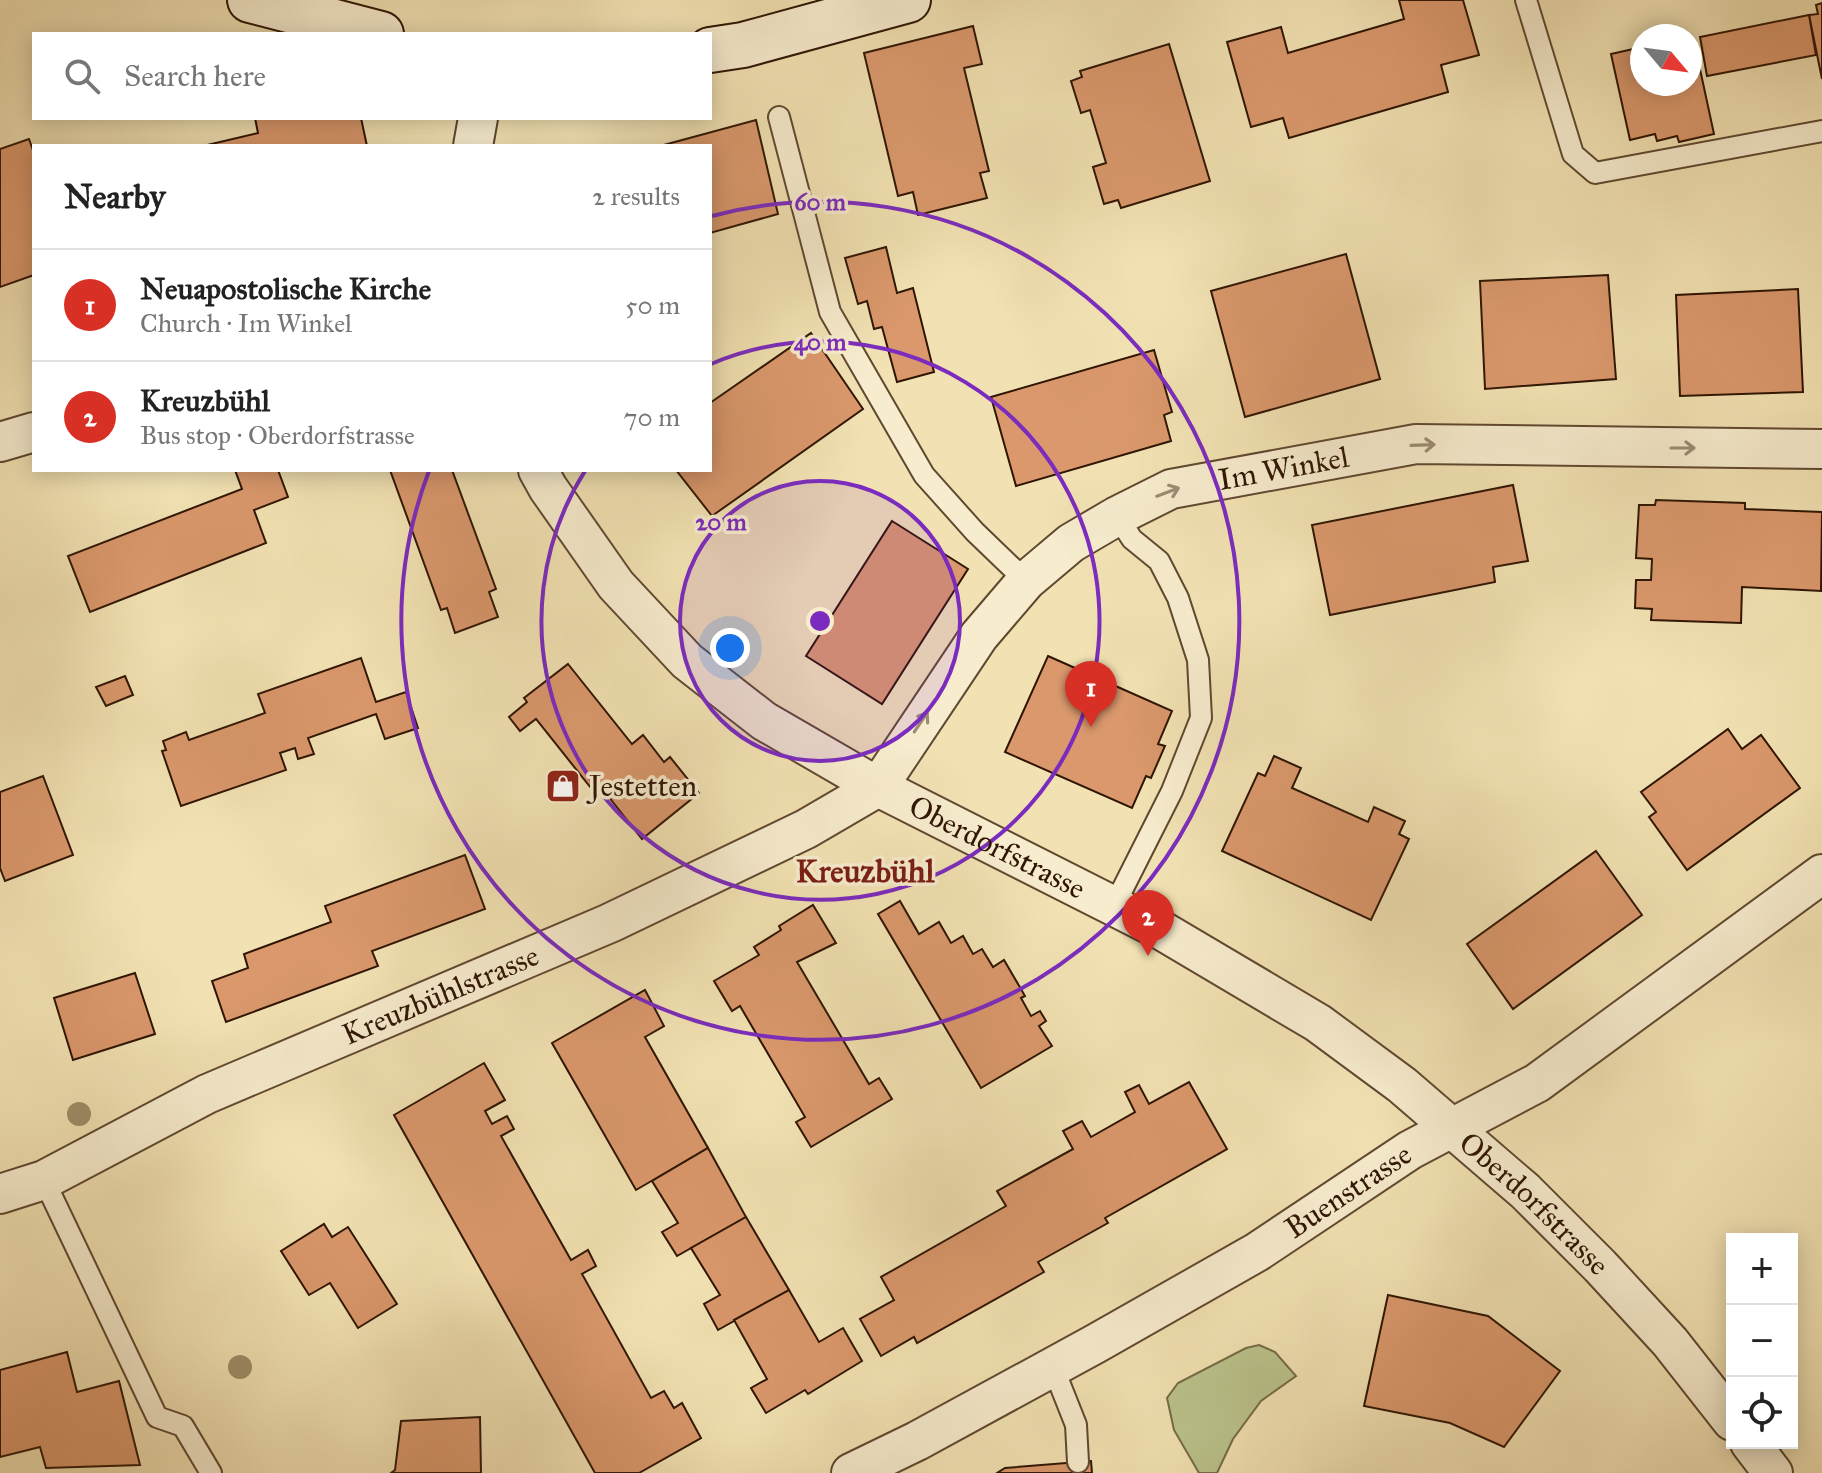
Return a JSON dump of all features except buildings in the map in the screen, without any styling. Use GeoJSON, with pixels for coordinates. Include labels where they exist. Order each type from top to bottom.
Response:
{"type":"FeatureCollection","features":[{"type":"Feature","properties":{"kind":"main road"},"geometry":{"type":"LineString","coordinates":[[250,0],[373,32]]}},
{"type":"Feature","properties":{"kind":"main road"},"geometry":{"type":"LineString","coordinates":[[712,50],[743,45],[908,0]]}},
{"type":"Feature","properties":{"kind":"street"},"geometry":{"type":"LineString","coordinates":[[473,144],[478,120]]}},
{"type":"Feature","properties":{"kind":"street"},"geometry":{"type":"LineString","coordinates":[[0,442],[32,433]]}},
{"type":"Feature","properties":{"kind":"street","name":"Im Winkel"},"geometry":{"type":"LineString","coordinates":[[878,787],[979,636],[1026,581],[1071,543],[1171,489],[1416,444],[1822,449]]}},
{"type":"Feature","properties":{"kind":"street","name":"Oberdorfstrasse"},"geometry":{"type":"LineString","coordinates":[[539,472],[616,585],[687,661],[764,721],[878,787],[1161,930],[1318,1023],[1402,1085],[1525,1191],[1670,1342],[1726,1413]]}},
{"type":"Feature","properties":{"kind":"street","name":"Kreuzbühlstrasse"},"geometry":{"type":"LineString","coordinates":[[0,1194],[44,1180],[207,1094],[610,923],[806,829],[878,787]]}},
{"type":"Feature","properties":{"kind":"street","name":"Buenstrasse"},"geometry":{"type":"LineString","coordinates":[[851,1473],[1053,1367],[1257,1252],[1410,1150],[1537,1083],[1822,874]]}},
{"type":"Feature","properties":{"kind":"street"},"geometry":{"type":"LineString","coordinates":[[1755,1449],[1773,1473]]}},
{"type":"Feature","properties":{"kind":"lane"},"geometry":{"type":"LineString","coordinates":[[1526,0],[1573,154],[1595,173],[1822,131]]}},
{"type":"Feature","properties":{"kind":"lane"},"geometry":{"type":"LineString","coordinates":[[779,117],[830,312],[924,475],[975,532],[1026,581]]}},
{"type":"Feature","properties":{"kind":"lane"},"geometry":{"type":"LineString","coordinates":[[1114,906],[1172,791],[1201,718],[1198,660],[1178,598],[1159,561],[1132,539],[1117,516]]}},
{"type":"Feature","properties":{"kind":"lane"},"geometry":{"type":"LineString","coordinates":[[44,1180],[157,1417],[183,1426],[211,1473]]}},
{"type":"Feature","properties":{"kind":"lane"},"geometry":{"type":"LineString","coordinates":[[1053,1367],[1076,1425],[1078,1462]]}},
{"type":"Feature","properties":{"kind":"green space"},"geometry":{"type":"Polygon","coordinates":[[[1259,1345],[1275,1352],[1296,1376],[1261,1401],[1233,1439],[1217,1473],[1199,1473],[1174,1430],[1167,1398],[1178,1383],[1246,1348],[1259,1345]]]}},
{"type":"Feature","properties":{"kind":"place","name":"Neuapostolische Kirche"},"geometry":{"type":"Point","coordinates":[1091,727]}},
{"type":"Feature","properties":{"kind":"place","name":"Jestetten"},"geometry":{"type":"Point","coordinates":[563,786]}},
{"type":"Feature","properties":{"kind":"place","name":"Kreuzbühl"},"geometry":{"type":"Point","coordinates":[1148,956]}},
{"type":"Feature","properties":{"kind":"district","name":"Kreuzbühl"},"geometry":{"type":"Point","coordinates":[865,871]}}]}
